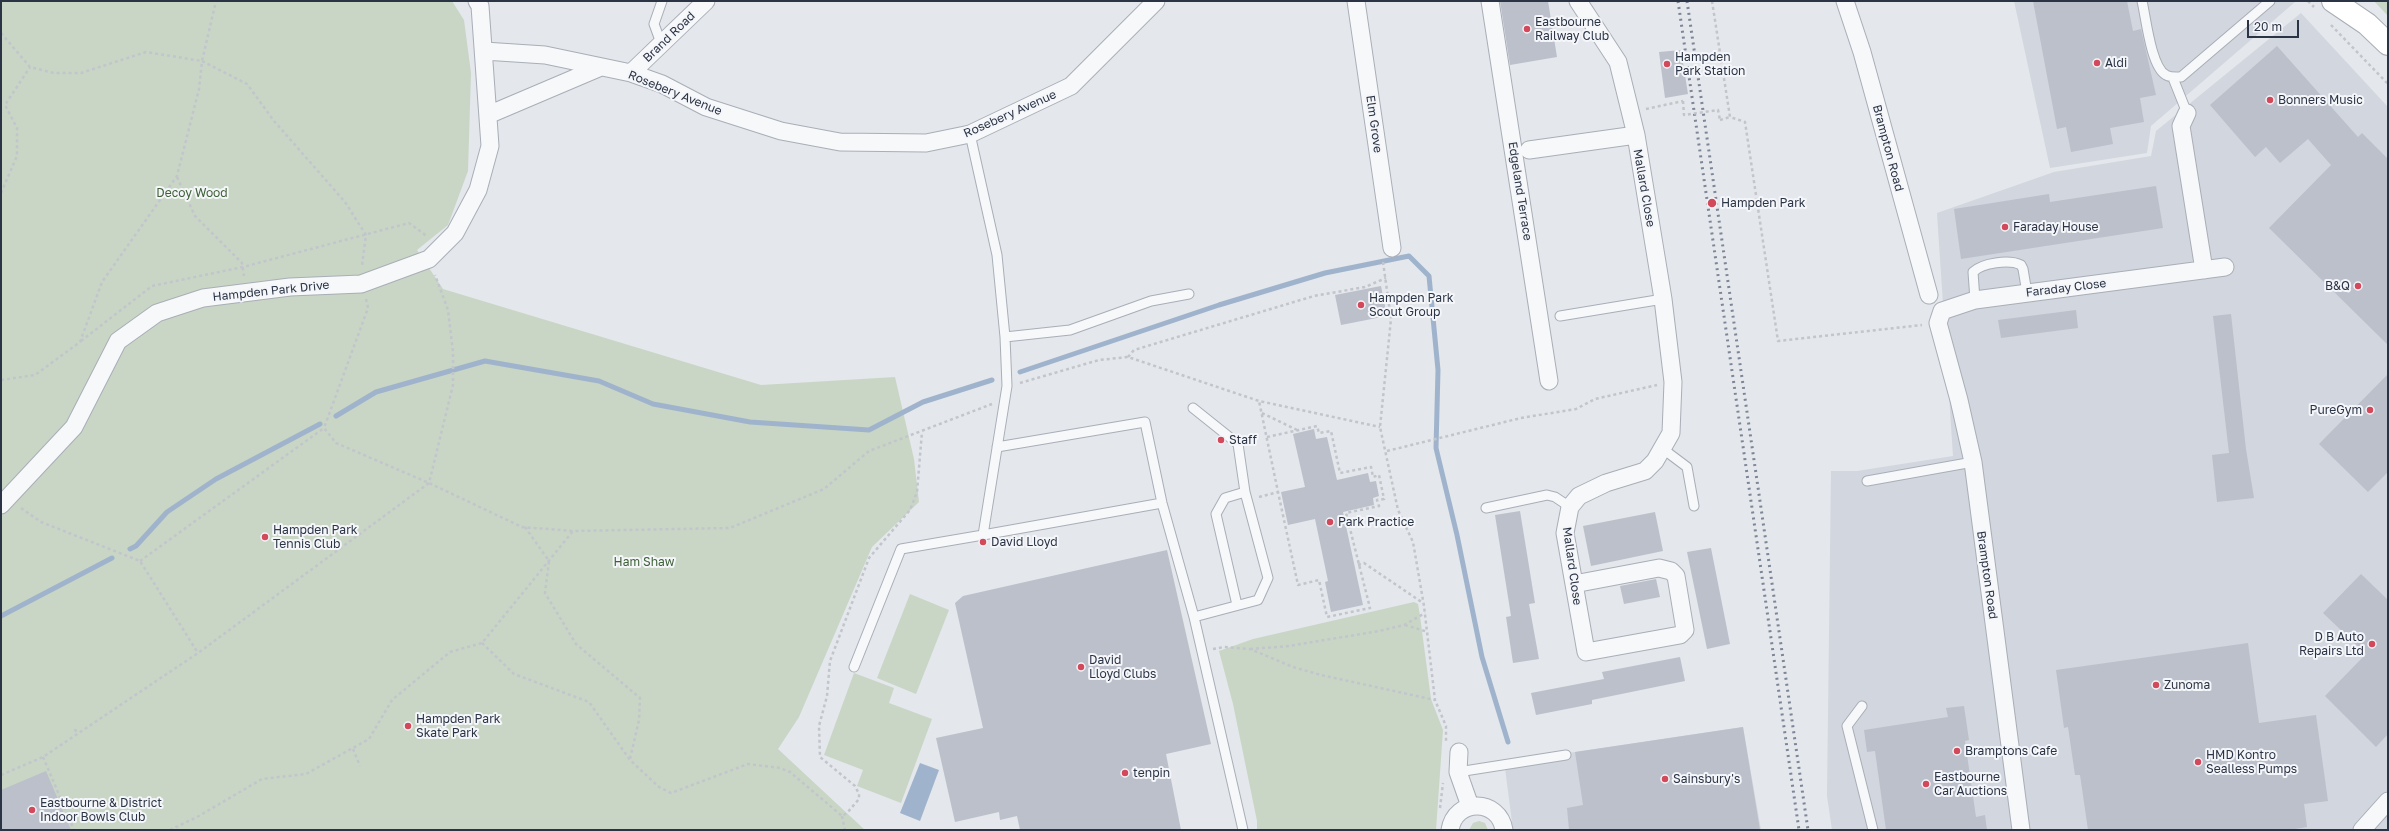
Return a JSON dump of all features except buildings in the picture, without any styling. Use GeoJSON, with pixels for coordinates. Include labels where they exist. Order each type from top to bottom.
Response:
{"type":"FeatureCollection","features":[{"type":"Feature","properties":{"kind":"street","name":"Hampden Park Drive"},"geometry":{"type":"LineString","coordinates":[[5,502],[74,427],[118,341],[157,313],[203,298],[290,287],[360,284],[429,259],[442,247],[455,233],[478,190],[490,146],[480,6],[477,1]]}},
{"type":"Feature","properties":{"kind":"street","name":"Brand Road"},"geometry":{"type":"LineString","coordinates":[[631,73],[706,1]]}},
{"type":"Feature","properties":{"kind":"street","name":"Rosebery Avenue"},"geometry":{"type":"LineString","coordinates":[[484,51],[545,55],[631,73],[662,84],[706,107],[781,131],[840,142],[926,143],[970,134],[1071,86],[1156,1]]}},
{"type":"Feature","properties":{"kind":"street","name":"Elm Grove"},"geometry":{"type":"LineString","coordinates":[[1356,1],[1392,248]]}},
{"type":"Feature","properties":{"kind":"street","name":"Edgeland Terrace"},"geometry":{"type":"LineString","coordinates":[[1490,1],[1550,381]]}},
{"type":"Feature","properties":{"kind":"street"},"geometry":{"type":"LineString","coordinates":[[1578,1],[1618,62],[1636,135]]}},
{"type":"Feature","properties":{"kind":"street","name":"Brampton Road"},"geometry":{"type":"LineString","coordinates":[[1845,1],[1862,52],[1936,307],[1959,400],[1972,462],[2021,830]]}},
{"type":"Feature","properties":{"kind":"street"},"geometry":{"type":"LineString","coordinates":[[2356,1],[2368,24],[2388,44]]}},
{"type":"Feature","properties":{"kind":"street"},"geometry":{"type":"LineString","coordinates":[[2328,7],[2368,24]]}},
{"type":"Feature","properties":{"kind":"street"},"geometry":{"type":"LineString","coordinates":[[488,115],[601,67]]}},
{"type":"Feature","properties":{"kind":"street"},"geometry":{"type":"LineString","coordinates":[[2187,113],[2181,126],[2204,270]]}},
{"type":"Feature","properties":{"kind":"street","name":"Mallard Close"},"geometry":{"type":"LineString","coordinates":[[1529,150],[1636,135],[1663,299],[1673,382],[1671,433],[1663,449],[1645,470],[1589,490],[1578,496],[1570,507],[1564,533],[1586,652],[1680,635],[1685,630],[1682,602],[1676,576],[1671,571],[1659,568],[1574,584]]}},
{"type":"Feature","properties":{"kind":"street","name":"Faraday Close"},"geometry":{"type":"LineString","coordinates":[[1936,307],[1975,300],[2225,267]]}},
{"type":"Feature","properties":{"kind":"street"},"geometry":{"type":"LineString","coordinates":[[1452,751],[1451,773],[1470,806]]}},
{"type":"Feature","properties":{"kind":"street"},"geometry":{"type":"LineString","coordinates":[[2362,830],[2388,801]]}},
{"type":"Feature","properties":{"kind":"street"},"geometry":{"type":"LineString","coordinates":[[1450,830],[1456,816],[1470,806],[1486,807],[1494,811],[1500,817],[1504,830]]}},
{"type":"Feature","properties":{"kind":"lane"},"geometry":{"type":"LineString","coordinates":[[661,43],[654,24],[662,1]]}},
{"type":"Feature","properties":{"kind":"lane"},"geometry":{"type":"LineString","coordinates":[[2142,1],[2156,64],[2165,75],[2173,78],[2181,77],[2272,1]]}},
{"type":"Feature","properties":{"kind":"lane"},"geometry":{"type":"LineString","coordinates":[[2173,78],[2187,113]]}},
{"type":"Feature","properties":{"kind":"lane"},"geometry":{"type":"LineString","coordinates":[[970,134],[997,255],[1005,337],[1006,391],[983,535]]}},
{"type":"Feature","properties":{"kind":"lane"},"geometry":{"type":"LineString","coordinates":[[1975,300],[1973,272],[1981,266],[2011,262],[2021,265],[2023,268],[2027,293]]}},
{"type":"Feature","properties":{"kind":"lane"},"geometry":{"type":"LineString","coordinates":[[1005,337],[1070,330],[1151,301],[1189,294]]}},
{"type":"Feature","properties":{"kind":"lane"},"geometry":{"type":"LineString","coordinates":[[1560,316],[1663,299]]}},
{"type":"Feature","properties":{"kind":"lane"},"geometry":{"type":"LineString","coordinates":[[1193,408],[1238,444],[1246,496],[1268,578],[1258,600],[1194,617]]}},
{"type":"Feature","properties":{"kind":"lane"},"geometry":{"type":"LineString","coordinates":[[997,447],[1145,422],[1162,503],[1194,617],[1243,830]]}},
{"type":"Feature","properties":{"kind":"lane"},"geometry":{"type":"LineString","coordinates":[[1663,449],[1687,467],[1694,506]]}},
{"type":"Feature","properties":{"kind":"lane"},"geometry":{"type":"LineString","coordinates":[[1867,480],[1972,462]]}},
{"type":"Feature","properties":{"kind":"lane"},"geometry":{"type":"LineString","coordinates":[[1486,508],[1546,495],[1555,497],[1570,507]]}},
{"type":"Feature","properties":{"kind":"lane"},"geometry":{"type":"LineString","coordinates":[[1238,605],[1216,514],[1225,498],[1246,496]]}},
{"type":"Feature","properties":{"kind":"lane"},"geometry":{"type":"LineString","coordinates":[[854,667],[901,549],[1162,503]]}},
{"type":"Feature","properties":{"kind":"lane"},"geometry":{"type":"LineString","coordinates":[[1862,706],[1847,726],[1873,830]]}},
{"type":"Feature","properties":{"kind":"lane"},"geometry":{"type":"LineString","coordinates":[[1451,773],[1566,755]]}},
{"type":"Feature","properties":{"kind":"path"},"geometry":{"type":"LineString","coordinates":[[80,342],[102,282],[177,176],[199,89],[202,61],[216,1]]}},
{"type":"Feature","properties":{"kind":"path"},"geometry":{"type":"LineString","coordinates":[[1712,1],[1730,117]]}},
{"type":"Feature","properties":{"kind":"path"},"geometry":{"type":"LineString","coordinates":[[2308,1],[2328,7],[2388,84]]}},
{"type":"Feature","properties":{"kind":"path"},"geometry":{"type":"LineString","coordinates":[[1,33],[30,67],[54,73],[82,73],[146,52],[202,61],[247,84],[274,121],[345,202],[366,235],[360,284],[368,308],[324,428],[140,561]]}},
{"type":"Feature","properties":{"kind":"path"},"geometry":{"type":"LineString","coordinates":[[1,106],[5,105],[30,67]]}},
{"type":"Feature","properties":{"kind":"path"},"geometry":{"type":"LineString","coordinates":[[1630,113],[1683,101],[1684,115],[1718,110],[1720,120],[1730,117],[1745,122],[1778,342],[1936,307]]}},
{"type":"Feature","properties":{"kind":"path"},"geometry":{"type":"LineString","coordinates":[[1,193],[17,156],[17,128],[5,105]]}},
{"type":"Feature","properties":{"kind":"path"},"geometry":{"type":"LineString","coordinates":[[177,176],[195,216],[242,262],[246,293]]}},
{"type":"Feature","properties":{"kind":"path"},"geometry":{"type":"LineString","coordinates":[[1,380],[36,376],[152,286],[243,267],[409,223],[442,247]]}},
{"type":"Feature","properties":{"kind":"path"},"geometry":{"type":"LineString","coordinates":[[1,775],[43,757],[198,653],[429,483],[452,385],[453,352],[448,310],[429,259]]}},
{"type":"Feature","properties":{"kind":"path"},"geometry":{"type":"LineString","coordinates":[[1385,272],[1392,318],[1380,427],[1398,510],[1414,542],[1428,632],[1435,700],[1446,726],[1452,751]]}},
{"type":"Feature","properties":{"kind":"path"},"geometry":{"type":"LineString","coordinates":[[1128,357],[1134,350],[1314,296],[1365,286],[1386,278]]}},
{"type":"Feature","properties":{"kind":"path"},"geometry":{"type":"LineString","coordinates":[[324,428],[336,443],[429,483],[525,527],[572,531],[730,528],[824,489],[869,451],[998,402],[1006,391],[1099,360],[1128,357],[1259,401],[1380,427]]}},
{"type":"Feature","properties":{"kind":"path"},"geometry":{"type":"LineString","coordinates":[[1386,451],[1521,418],[1576,408],[1595,399],[1633,389],[1673,382]]}},
{"type":"Feature","properties":{"kind":"path"},"geometry":{"type":"LineString","coordinates":[[1259,401],[1278,492],[1283,507],[1298,585],[1319,580],[1327,617],[1370,608],[1362,568],[1359,569],[1346,513],[1379,506],[1377,500],[1384,499],[1379,475],[1373,477],[1370,467],[1340,474],[1330,430],[1319,433],[1317,426],[1267,437]]}},
{"type":"Feature","properties":{"kind":"path"},"geometry":{"type":"LineString","coordinates":[[1262,413],[1298,430]]}},
{"type":"Feature","properties":{"kind":"path"},"geometry":{"type":"LineString","coordinates":[[1246,496],[1278,492]]}},
{"type":"Feature","properties":{"kind":"path"},"geometry":{"type":"LineString","coordinates":[[5,502],[41,522],[140,561],[198,653]]}},
{"type":"Feature","properties":{"kind":"path"},"geometry":{"type":"LineString","coordinates":[[525,527],[549,561],[545,593],[576,644],[640,698],[639,720],[630,760]]}},
{"type":"Feature","properties":{"kind":"path"},"geometry":{"type":"LineString","coordinates":[[170,830],[197,817],[262,779],[306,774],[369,739],[392,700],[450,652],[482,643],[572,531]]}},
{"type":"Feature","properties":{"kind":"path"},"geometry":{"type":"LineString","coordinates":[[1358,565],[1364,564],[1424,603]]}},
{"type":"Feature","properties":{"kind":"path"},"geometry":{"type":"LineString","coordinates":[[1202,652],[1224,647],[1250,649],[1288,646],[1404,625],[1425,613]]}},
{"type":"Feature","properties":{"kind":"path"},"geometry":{"type":"LineString","coordinates":[[1404,625],[1428,632]]}},
{"type":"Feature","properties":{"kind":"path"},"geometry":{"type":"LineString","coordinates":[[482,643],[514,674],[589,702],[630,760],[659,787],[671,793],[748,764],[780,768],[790,772],[842,816],[845,830]]}},
{"type":"Feature","properties":{"kind":"path"},"geometry":{"type":"LineString","coordinates":[[1250,649],[1293,668],[1435,700]]}},
{"type":"Feature","properties":{"kind":"path"},"geometry":{"type":"LineString","coordinates":[[75,729],[77,734]]}},
{"type":"Feature","properties":{"kind":"path"},"geometry":{"type":"LineString","coordinates":[[353,749],[360,766]]}},
{"type":"Feature","properties":{"kind":"path"},"geometry":{"type":"LineString","coordinates":[[43,757],[74,830]]}},
{"type":"Feature","properties":{"kind":"path"},"geometry":{"type":"LineString","coordinates":[[1440,814],[1451,773]]}},
{"type":"Feature","properties":{"kind":"path"},"geometry":{"type":"LineString","coordinates":[[842,816],[853,806]]}},
{"type":"Feature","properties":{"kind":"shaded area"},"geometry":{"type":"Polygon","coordinates":[[[2014,1],[2295,2],[2151,126],[2147,153],[2050,168],[2014,1]]]}},
{"type":"Feature","properties":{"kind":"shaded area"},"geometry":{"type":"Polygon","coordinates":[[[2301,13],[2388,107],[2388,830],[1832,830],[1827,796],[1831,471],[1857,471],[1953,456],[1937,213],[2054,172],[2151,156],[2156,131],[2301,13]]]}},
{"type":"Feature","properties":{"kind":"shaded area","name":"Sainsbury's"},"geometry":{"type":"Polygon","coordinates":[[[1743,727],[1761,830],[1513,830],[1504,760],[1575,752],[1743,727]]]}},
{"type":"Feature","properties":{"kind":"green space"},"geometry":{"type":"Polygon","coordinates":[[[1,1],[452,1],[464,20],[471,73],[468,171],[448,225],[417,250],[443,289],[761,385],[895,377],[914,459],[919,502],[872,547],[799,717],[778,749],[865,830],[1,830],[1,1]]]}},
{"type":"Feature","properties":{"kind":"green space"},"geometry":{"type":"Polygon","coordinates":[[[2374,1],[2388,1],[2388,16],[2374,1]]]}},
{"type":"Feature","properties":{"kind":"green space"},"geometry":{"type":"Polygon","coordinates":[[[910,594],[949,610],[916,694],[877,678],[910,594]]]}},
{"type":"Feature","properties":{"kind":"green space"},"geometry":{"type":"Polygon","coordinates":[[[1414,602],[1418,604],[1431,699],[1443,730],[1436,830],[1257,830],[1257,821],[1233,704],[1219,651],[1253,639],[1414,602]]]}},
{"type":"Feature","properties":{"kind":"green space"},"geometry":{"type":"Polygon","coordinates":[[[854,673],[894,688],[889,703],[932,719],[901,803],[857,786],[863,770],[824,755],[854,673]]]}},
{"type":"Feature","properties":{"kind":"green space"},"geometry":{"type":"Polygon","coordinates":[[[1479,821],[1485,823],[1488,830],[1469,830],[1473,823],[1479,821]]]}},
{"type":"Feature","properties":{"kind":"water"},"geometry":{"type":"Polygon","coordinates":[[[920,763],[939,770],[920,821],[900,813],[920,763]]]}},
{"type":"Feature","properties":{"kind":"waterway"},"geometry":{"type":"LineString","coordinates":[[1020,372],[1219,305],[1325,273],[1409,256],[1429,276],[1438,370],[1436,448],[1457,535],[1482,657],[1508,742]]}},
{"type":"Feature","properties":{"kind":"waterway"},"geometry":{"type":"LineString","coordinates":[[336,416],[376,392],[485,361],[599,381],[653,404],[750,422],[869,430],[923,402],[992,380]]}},
{"type":"Feature","properties":{"kind":"waterway"},"geometry":{"type":"LineString","coordinates":[[130,549],[136,546],[167,512],[216,479],[320,424]]}},
{"type":"Feature","properties":{"kind":"waterway"},"geometry":{"type":"LineString","coordinates":[[1,616],[112,558]]}},
{"type":"Feature","properties":{"kind":"railway"},"geometry":{"type":"LineString","coordinates":[[1678,1],[1799,830]]}},
{"type":"Feature","properties":{"kind":"railway"},"geometry":{"type":"LineString","coordinates":[[1687,1],[1808,830]]}},
{"type":"Feature","properties":{"kind":"place","name":"Eastbourne Railway Club"},"geometry":{"type":"Point","coordinates":[1527,29]}},
{"type":"Feature","properties":{"kind":"place","name":"Aldi"},"geometry":{"type":"Point","coordinates":[2097,63]}},
{"type":"Feature","properties":{"kind":"place","name":"Hampden Park Station"},"geometry":{"type":"Point","coordinates":[1667,64]}},
{"type":"Feature","properties":{"kind":"place","name":"Bonners Music"},"geometry":{"type":"Point","coordinates":[2270,100]}},
{"type":"Feature","properties":{"kind":"place","name":"Hampden Park"},"geometry":{"type":"Point","coordinates":[1712,203]}},
{"type":"Feature","properties":{"kind":"place","name":"Faraday House"},"geometry":{"type":"Point","coordinates":[2005,227]}},
{"type":"Feature","properties":{"kind":"place","name":"B&Q"},"geometry":{"type":"Point","coordinates":[2358,286]}},
{"type":"Feature","properties":{"kind":"place","name":"Hampden Park Scout Group"},"geometry":{"type":"Point","coordinates":[1361,305]}},
{"type":"Feature","properties":{"kind":"place","name":"PureGym"},"geometry":{"type":"Point","coordinates":[2370,410]}},
{"type":"Feature","properties":{"kind":"place","name":"Staff"},"geometry":{"type":"Point","coordinates":[1221,440]}},
{"type":"Feature","properties":{"kind":"place","name":"Park Practice"},"geometry":{"type":"Point","coordinates":[1330,522]}},
{"type":"Feature","properties":{"kind":"place","name":"Hampden Park Tennis Club"},"geometry":{"type":"Point","coordinates":[265,537]}},
{"type":"Feature","properties":{"kind":"place","name":"David Lloyd"},"geometry":{"type":"Point","coordinates":[983,542]}},
{"type":"Feature","properties":{"kind":"place","name":"D B Auto Repairs Ltd"},"geometry":{"type":"Point","coordinates":[2372,644]}},
{"type":"Feature","properties":{"kind":"place","name":"David Lloyd Clubs"},"geometry":{"type":"Point","coordinates":[1081,667]}},
{"type":"Feature","properties":{"kind":"place","name":"Zunoma"},"geometry":{"type":"Point","coordinates":[2156,685]}},
{"type":"Feature","properties":{"kind":"place","name":"Hampden Park Skate Park"},"geometry":{"type":"Point","coordinates":[408,726]}},
{"type":"Feature","properties":{"kind":"place","name":"Bramptons Cafe"},"geometry":{"type":"Point","coordinates":[1957,751]}},
{"type":"Feature","properties":{"kind":"place","name":"HMD Kontro Sealless Pumps"},"geometry":{"type":"Point","coordinates":[2198,762]}},
{"type":"Feature","properties":{"kind":"place","name":"tenpin"},"geometry":{"type":"Point","coordinates":[1125,773]}},
{"type":"Feature","properties":{"kind":"place","name":"Sainsbury's"},"geometry":{"type":"Point","coordinates":[1665,779]}},
{"type":"Feature","properties":{"kind":"place","name":"Eastbourne Car Auctions"},"geometry":{"type":"Point","coordinates":[1926,784]}},
{"type":"Feature","properties":{"kind":"place","name":"Eastbourne & District Indoor Bowls Club"},"geometry":{"type":"Point","coordinates":[32,810]}},
{"type":"Feature","properties":{"kind":"park label","name":"Decoy Wood"},"geometry":{"type":"Point","coordinates":[192,193]}},
{"type":"Feature","properties":{"kind":"park label","name":"Ham Shaw"},"geometry":{"type":"Point","coordinates":[644,562]}}]}
